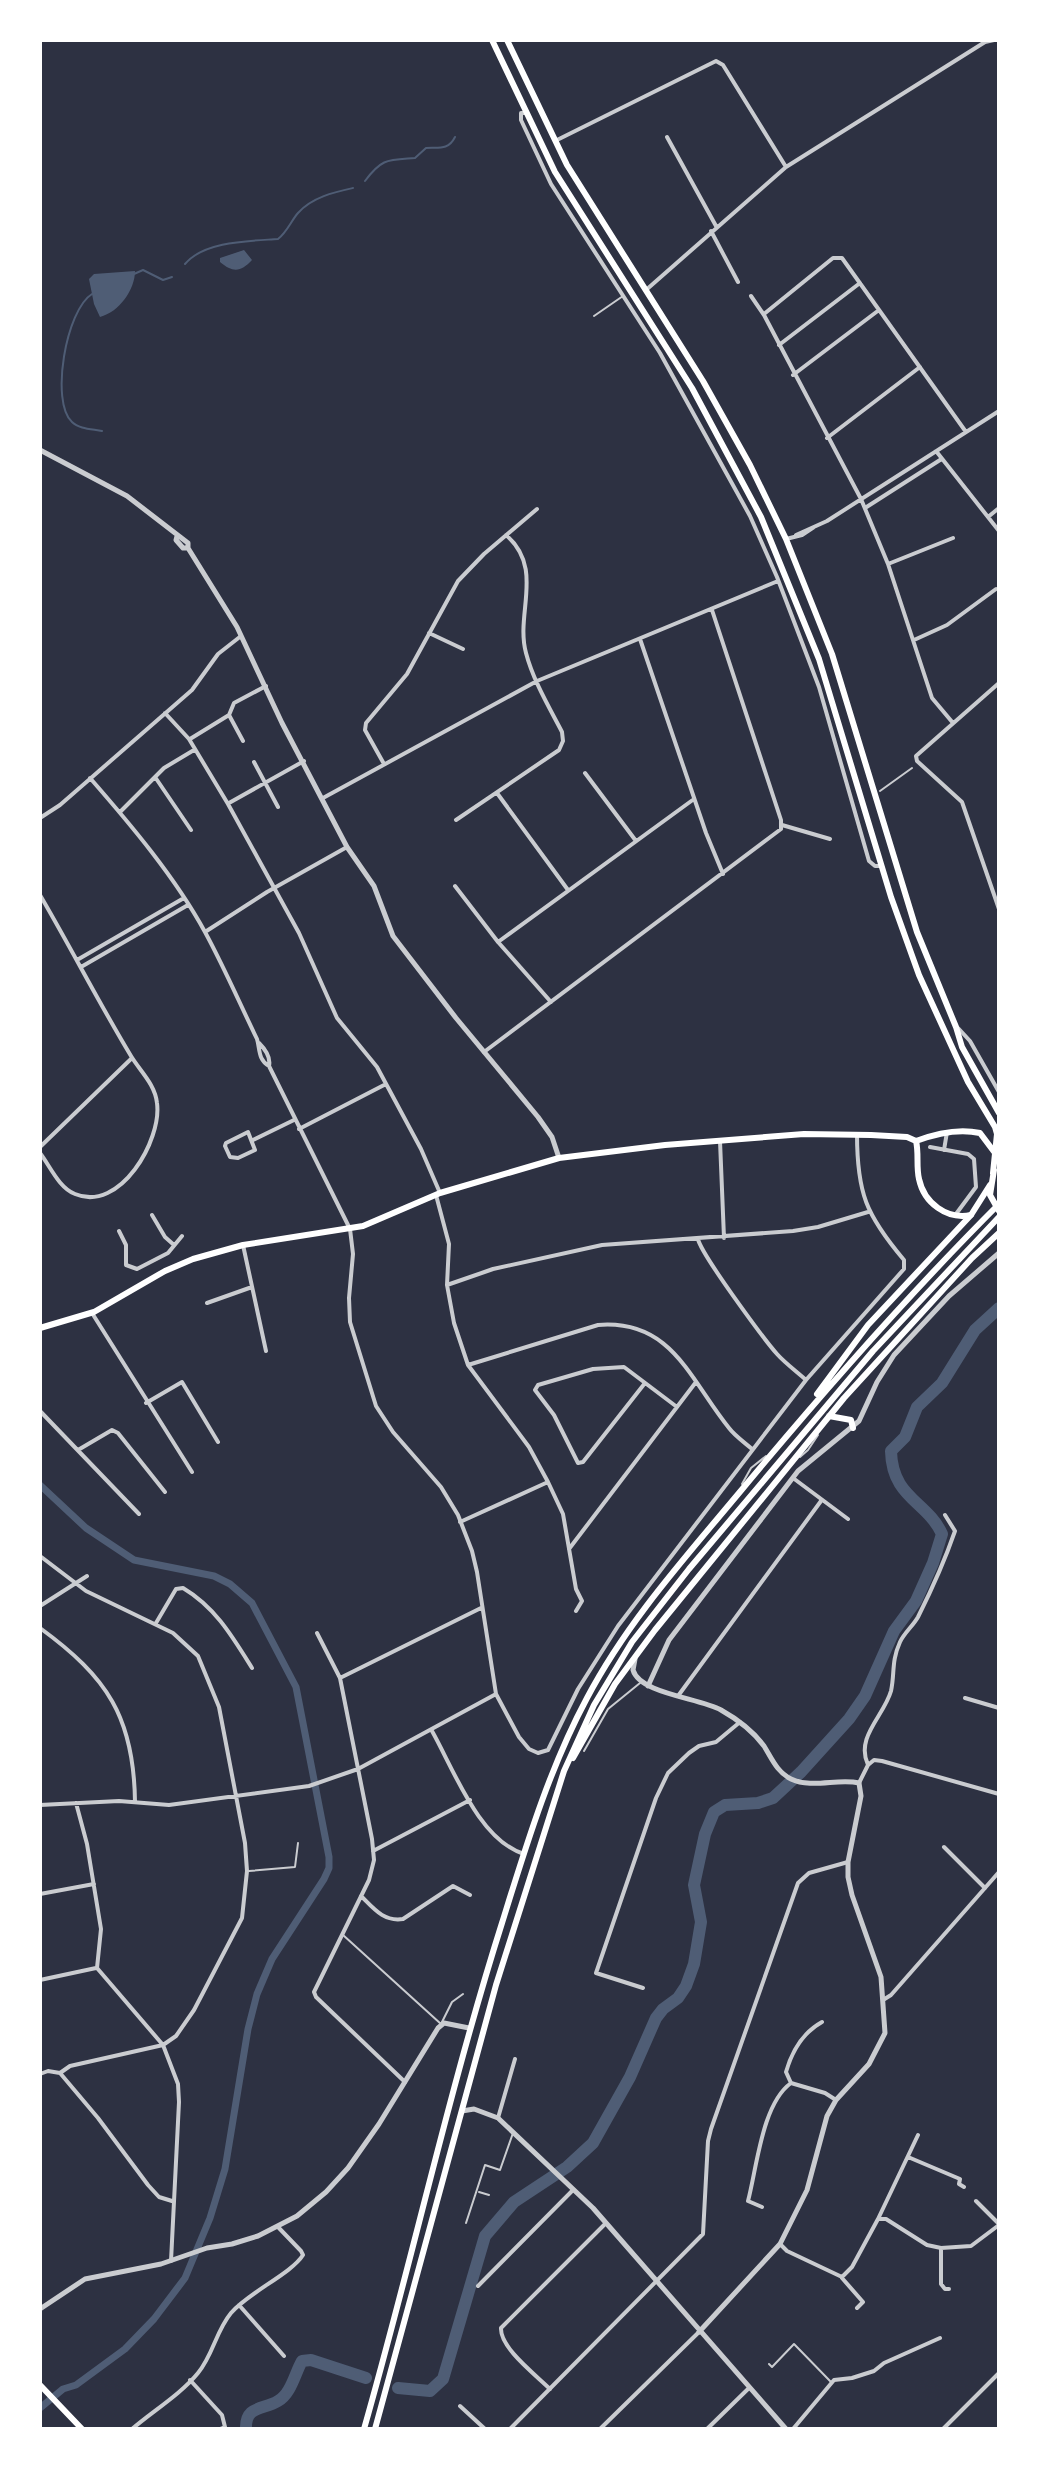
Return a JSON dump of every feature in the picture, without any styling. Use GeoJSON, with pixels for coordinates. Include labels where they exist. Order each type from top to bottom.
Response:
{"type":"FeatureCollection","features":[{"type":"Feature","properties":{"kind":"main road"},"geometry":{"type":"LineString","coordinates":[[375,2429],[465,2110],[496,1985],[564,1771],[606,1684],[653,1613],[833,1397],[999,1214],[991,1199],[990,1185],[997,1156],[997,1134],[968,1082],[919,975],[882,866],[834,705],[793,590],[739,472],[671,353],[555,172],[492,40]]}},
{"type":"Feature","properties":{"kind":"main road"},"geometry":{"type":"LineString","coordinates":[[507,40],[555,141],[586,197],[723,415],[786,539],[832,654],[913,919],[959,1041],[999,1113]]}},
{"type":"Feature","properties":{"kind":"main road"},"geometry":{"type":"LineString","coordinates":[[40,1328],[92,1313],[165,1271],[193,1259],[243,1245],[350,1229],[388,1217],[438,1194],[559,1158],[804,1134],[907,1137],[916,1141],[947,1132],[980,1133],[997,1156]]}},
{"type":"Feature","properties":{"kind":"main road"},"geometry":{"type":"LineString","coordinates":[[916,1141],[919,1178],[926,1196],[938,1209],[955,1215],[971,1215]]}},
{"type":"Feature","properties":{"kind":"main road"},"geometry":{"type":"LineString","coordinates":[[809,1408],[827,1377],[868,1325],[971,1215],[990,1185]]}},
{"type":"Feature","properties":{"kind":"main road"},"geometry":{"type":"LineString","coordinates":[[364,2429],[469,2028],[557,1761],[596,1680],[652,1597],[809,1408],[911,1294],[999,1204]]}},
{"type":"Feature","properties":{"kind":"main road"},"geometry":{"type":"LineString","coordinates":[[564,1771],[610,1693],[692,1584],[829,1416],[972,1258],[999,1233]]}},
{"type":"Feature","properties":{"kind":"main road"},"geometry":{"type":"LineString","coordinates":[[829,1416],[851,1420],[853,1428]]}},
{"type":"Feature","properties":{"kind":"main road"},"geometry":{"type":"LineString","coordinates":[[40,2385],[82,2429]]}},
{"type":"Feature","properties":{"kind":"street"},"geometry":{"type":"LineString","coordinates":[[646,290],[786,167],[985,41],[994,40]]}},
{"type":"Feature","properties":{"kind":"street"},"geometry":{"type":"LineString","coordinates":[[555,141],[716,61],[723,65],[786,167]]}},
{"type":"Feature","properties":{"kind":"street"},"geometry":{"type":"LineString","coordinates":[[526,113],[521,113],[521,120],[551,184],[663,358],[731,479],[778,580],[819,687],[869,861],[875,866],[882,866]]}},
{"type":"Feature","properties":{"kind":"street"},"geometry":{"type":"LineString","coordinates":[[667,137],[716,226]]}},
{"type":"Feature","properties":{"kind":"street"},"geometry":{"type":"LineString","coordinates":[[711,231],[738,282]]}},
{"type":"Feature","properties":{"kind":"street"},"geometry":{"type":"LineString","coordinates":[[764,315],[839,256],[966,432]]}},
{"type":"Feature","properties":{"kind":"street"},"geometry":{"type":"LineString","coordinates":[[779,345],[860,283]]}},
{"type":"Feature","properties":{"kind":"street"},"geometry":{"type":"LineString","coordinates":[[751,296],[861,499],[888,564],[932,698],[953,723]]}},
{"type":"Feature","properties":{"kind":"street"},"geometry":{"type":"LineString","coordinates":[[793,375],[879,310]]}},
{"type":"Feature","properties":{"kind":"street"},"geometry":{"type":"LineString","coordinates":[[663,358],[671,353]]}},
{"type":"Feature","properties":{"kind":"street"},"geometry":{"type":"LineString","coordinates":[[827,438],[920,367]]}},
{"type":"Feature","properties":{"kind":"street"},"geometry":{"type":"LineString","coordinates":[[786,539],[805,534],[999,411]]}},
{"type":"Feature","properties":{"kind":"street"},"geometry":{"type":"LineString","coordinates":[[40,450],[127,496],[177,536],[176,540],[183,548],[188,548],[241,636],[282,723],[347,847],[374,886],[393,936],[538,1117],[552,1137],[559,1158]]}},
{"type":"Feature","properties":{"kind":"street"},"geometry":{"type":"LineString","coordinates":[[936,451],[940,460],[999,531]]}},
{"type":"Feature","properties":{"kind":"street"},"geometry":{"type":"LineString","coordinates":[[865,508],[940,460]]}},
{"type":"Feature","properties":{"kind":"street"},"geometry":{"type":"LineString","coordinates":[[899,474],[904,483]]}},
{"type":"Feature","properties":{"kind":"street"},"geometry":{"type":"LineString","coordinates":[[988,517],[999,508]]}},
{"type":"Feature","properties":{"kind":"street"},"geometry":{"type":"LineString","coordinates":[[384,764],[365,730],[366,723],[403,681],[458,581],[537,509]]}},
{"type":"Feature","properties":{"kind":"street"},"geometry":{"type":"LineString","coordinates":[[456,820],[562,746],[562,732],[525,651],[527,574],[518,549],[506,535]]}},
{"type":"Feature","properties":{"kind":"street"},"geometry":{"type":"LineString","coordinates":[[888,564],[953,538]]}},
{"type":"Feature","properties":{"kind":"street"},"geometry":{"type":"LineString","coordinates":[[323,798],[537,681],[778,580]]}},
{"type":"Feature","properties":{"kind":"street"},"geometry":{"type":"LineString","coordinates":[[914,640],[947,625],[996,589]]}},
{"type":"Feature","properties":{"kind":"street"},"geometry":{"type":"LineString","coordinates":[[484,1052],[779,834],[782,825],[712,610]]}},
{"type":"Feature","properties":{"kind":"street"},"geometry":{"type":"LineString","coordinates":[[429,633],[463,649]]}},
{"type":"Feature","properties":{"kind":"street"},"geometry":{"type":"LineString","coordinates":[[40,818],[60,805],[192,690],[222,649],[241,636]]}},
{"type":"Feature","properties":{"kind":"street"},"geometry":{"type":"LineString","coordinates":[[640,639],[723,874]]}},
{"type":"Feature","properties":{"kind":"street"},"geometry":{"type":"LineString","coordinates":[[999,683],[918,753],[917,761],[962,802],[999,909]]}},
{"type":"Feature","properties":{"kind":"street"},"geometry":{"type":"LineString","coordinates":[[189,739],[229,715],[234,703],[266,686]]}},
{"type":"Feature","properties":{"kind":"street"},"geometry":{"type":"LineString","coordinates":[[165,713],[189,739],[228,804],[299,933],[337,1018],[377,1067],[421,1149],[438,1194],[449,1244],[447,1285],[454,1323],[468,1365],[529,1447],[563,1514],[576,1589],[582,1601],[576,1611]]}},
{"type":"Feature","properties":{"kind":"street"},"geometry":{"type":"LineString","coordinates":[[229,715],[243,741]]}},
{"type":"Feature","properties":{"kind":"street"},"geometry":{"type":"LineString","coordinates":[[120,813],[164,768],[194,750]]}},
{"type":"Feature","properties":{"kind":"street"},"geometry":{"type":"LineString","coordinates":[[228,804],[304,761]]}},
{"type":"Feature","properties":{"kind":"street"},"geometry":{"type":"LineString","coordinates":[[254,762],[278,807]]}},
{"type":"Feature","properties":{"kind":"street"},"geometry":{"type":"LineString","coordinates":[[585,773],[636,841]]}},
{"type":"Feature","properties":{"kind":"street"},"geometry":{"type":"LineString","coordinates":[[155,777],[191,830]]}},
{"type":"Feature","properties":{"kind":"street"},"geometry":{"type":"LineString","coordinates":[[90,778],[184,898],[205,932],[350,1229],[353,1254],[350,1322],[376,1406],[393,1432],[441,1487],[460,1522],[472,1551],[496,1694],[519,1737],[529,1749],[544,1753],[552,1744],[578,1689],[618,1626],[806,1380],[899,1276],[905,1265],[868,1212],[858,1176],[857,1134]]}},
{"type":"Feature","properties":{"kind":"street"},"geometry":{"type":"LineString","coordinates":[[497,793],[568,890]]}},
{"type":"Feature","properties":{"kind":"street"},"geometry":{"type":"LineString","coordinates":[[498,942],[694,799]]}},
{"type":"Feature","properties":{"kind":"street"},"geometry":{"type":"LineString","coordinates":[[782,825],[830,839]]}},
{"type":"Feature","properties":{"kind":"street"},"geometry":{"type":"LineString","coordinates":[[205,932],[275,887],[347,847]]}},
{"type":"Feature","properties":{"kind":"street"},"geometry":{"type":"LineString","coordinates":[[455,886],[498,942],[551,1002]]}},
{"type":"Feature","properties":{"kind":"street"},"geometry":{"type":"LineString","coordinates":[[40,895],[132,1058],[153,1087],[157,1103],[157,1119],[139,1167],[129,1178],[101,1194],[88,1197],[64,1188],[40,1153]]}},
{"type":"Feature","properties":{"kind":"street"},"geometry":{"type":"LineString","coordinates":[[77,960],[184,898]]}},
{"type":"Feature","properties":{"kind":"street"},"geometry":{"type":"LineString","coordinates":[[81,967],[188,905]]}},
{"type":"Feature","properties":{"kind":"street"},"geometry":{"type":"LineString","coordinates":[[956,1027],[970,1041],[998,1090]]}},
{"type":"Feature","properties":{"kind":"street"},"geometry":{"type":"LineString","coordinates":[[40,1147],[132,1058]]}},
{"type":"Feature","properties":{"kind":"street"},"geometry":{"type":"LineString","coordinates":[[299,1129],[386,1084]]}},
{"type":"Feature","properties":{"kind":"street"},"geometry":{"type":"LineString","coordinates":[[253,1140],[295,1119]]}},
{"type":"Feature","properties":{"kind":"street"},"geometry":{"type":"LineString","coordinates":[[248,1132],[253,1140],[255,1150],[238,1158],[230,1157],[225,1146],[248,1132]]}},
{"type":"Feature","properties":{"kind":"street"},"geometry":{"type":"LineString","coordinates":[[946,1150],[947,1132]]}},
{"type":"Feature","properties":{"kind":"street"},"geometry":{"type":"LineString","coordinates":[[720,1141],[724,1238]]}},
{"type":"Feature","properties":{"kind":"street"},"geometry":{"type":"LineString","coordinates":[[930,1147],[971,1155],[974,1159],[975,1188],[955,1215]]}},
{"type":"Feature","properties":{"kind":"street"},"geometry":{"type":"LineString","coordinates":[[447,1285],[493,1269],[602,1245],[724,1238],[818,1227],[868,1212]]}},
{"type":"Feature","properties":{"kind":"street"},"geometry":{"type":"LineString","coordinates":[[152,1215],[165,1237],[174,1245]]}},
{"type":"Feature","properties":{"kind":"street"},"geometry":{"type":"LineString","coordinates":[[119,1231],[126,1245],[126,1265],[131,1269],[158,1258],[182,1236]]}},
{"type":"Feature","properties":{"kind":"street"},"geometry":{"type":"LineString","coordinates":[[698,1239],[713,1267],[778,1355],[806,1380]]}},
{"type":"Feature","properties":{"kind":"street"},"geometry":{"type":"LineString","coordinates":[[243,1245],[266,1351]]}},
{"type":"Feature","properties":{"kind":"street"},"geometry":{"type":"LineString","coordinates":[[648,1686],[669,1640],[793,1478],[806,1463],[853,1428],[864,1415],[877,1382],[894,1355],[935,1310],[999,1253]]}},
{"type":"Feature","properties":{"kind":"street"},"geometry":{"type":"LineString","coordinates":[[158,1258],[165,1271]]}},
{"type":"Feature","properties":{"kind":"street"},"geometry":{"type":"LineString","coordinates":[[207,1303],[252,1287]]}},
{"type":"Feature","properties":{"kind":"street"},"geometry":{"type":"LineString","coordinates":[[92,1313],[192,1472]]}},
{"type":"Feature","properties":{"kind":"street"},"geometry":{"type":"LineString","coordinates":[[468,1365],[598,1325],[619,1323],[641,1329],[679,1358],[729,1428],[752,1450]]}},
{"type":"Feature","properties":{"kind":"street"},"geometry":{"type":"LineString","coordinates":[[645,1383],[583,1462],[578,1463],[554,1415],[535,1390],[538,1385],[593,1369],[624,1367],[677,1407]]}},
{"type":"Feature","properties":{"kind":"street"},"geometry":{"type":"LineString","coordinates":[[569,1549],[696,1381]]}},
{"type":"Feature","properties":{"kind":"street"},"geometry":{"type":"LineString","coordinates":[[146,1403],[182,1382],[218,1442]]}},
{"type":"Feature","properties":{"kind":"street"},"geometry":{"type":"LineString","coordinates":[[40,1411],[139,1514]]}},
{"type":"Feature","properties":{"kind":"street"},"geometry":{"type":"LineString","coordinates":[[78,1450],[112,1430],[118,1433],[165,1492]]}},
{"type":"Feature","properties":{"kind":"street"},"geometry":{"type":"LineString","coordinates":[[793,1478],[848,1519]]}},
{"type":"Feature","properties":{"kind":"street"},"geometry":{"type":"LineString","coordinates":[[460,1522],[548,1482]]}},
{"type":"Feature","properties":{"kind":"street"},"geometry":{"type":"LineString","coordinates":[[678,1696],[821,1501]]}},
{"type":"Feature","properties":{"kind":"street"},"geometry":{"type":"LineString","coordinates":[[868,1765],[865,1746],[870,1727],[884,1708],[891,1689],[892,1667],[901,1640],[916,1620],[955,1531],[945,1515]]}},
{"type":"Feature","properties":{"kind":"street"},"geometry":{"type":"LineString","coordinates":[[40,1556],[75,1584],[105,1602],[173,1633],[198,1656],[219,1707],[237,1797],[247,1871],[242,1918],[176,2036],[163,2045],[70,2066],[60,2073]]}},
{"type":"Feature","properties":{"kind":"street"},"geometry":{"type":"LineString","coordinates":[[40,1606],[87,1576]]}},
{"type":"Feature","properties":{"kind":"street"},"geometry":{"type":"LineString","coordinates":[[156,1623],[176,1589],[183,1588],[222,1619],[252,1668]]}},
{"type":"Feature","properties":{"kind":"street"},"geometry":{"type":"LineString","coordinates":[[340,1678],[482,1607]]}},
{"type":"Feature","properties":{"kind":"street"},"geometry":{"type":"LineString","coordinates":[[40,1628],[91,1670],[114,1702],[135,1775],[135,1802]]}},
{"type":"Feature","properties":{"kind":"street"},"geometry":{"type":"LineString","coordinates":[[317,1633],[340,1678],[373,1851],[370,1877],[313,1988],[314,1994],[405,2082]]}},
{"type":"Feature","properties":{"kind":"street"},"geometry":{"type":"LineString","coordinates":[[639,1651],[633,1670],[641,1683],[719,1709],[740,1722],[753,1733],[785,1776],[796,1781],[847,1780],[859,1783]]}},
{"type":"Feature","properties":{"kind":"street"},"geometry":{"type":"LineString","coordinates":[[40,1805],[135,1802],[169,1805],[320,1784],[358,1769],[496,1694]]}},
{"type":"Feature","properties":{"kind":"street"},"geometry":{"type":"LineString","coordinates":[[965,1698],[999,1708]]}},
{"type":"Feature","properties":{"kind":"street"},"geometry":{"type":"LineString","coordinates":[[643,1988],[596,1973],[656,1798],[668,1773],[689,1753],[699,1746],[716,1742],[740,1722]]}},
{"type":"Feature","properties":{"kind":"street"},"geometry":{"type":"LineString","coordinates":[[432,1731],[491,1834],[524,1854]]}},
{"type":"Feature","properties":{"kind":"street"},"geometry":{"type":"LineString","coordinates":[[600,2429],[699,2332],[780,2244],[807,2190],[822,2131],[836,2100],[869,2064],[885,2033],[881,1977],[852,1895],[848,1862],[861,1796],[859,1783],[868,1765],[874,1760],[882,1761],[999,1794]]}},
{"type":"Feature","properties":{"kind":"street"},"geometry":{"type":"LineString","coordinates":[[373,1851],[470,1800]]}},
{"type":"Feature","properties":{"kind":"street"},"geometry":{"type":"LineString","coordinates":[[76,1803],[101,1929],[97,1968],[163,2045],[178,2084],[171,2261]]}},
{"type":"Feature","properties":{"kind":"street"},"geometry":{"type":"LineString","coordinates":[[944,1847],[985,1889]]}},
{"type":"Feature","properties":{"kind":"street"},"geometry":{"type":"LineString","coordinates":[[510,2429],[703,2234],[711,2129],[798,1883],[809,1873],[848,1862]]}},
{"type":"Feature","properties":{"kind":"street"},"geometry":{"type":"LineString","coordinates":[[883,2000],[891,1995],[999,1872]]}},
{"type":"Feature","properties":{"kind":"street"},"geometry":{"type":"LineString","coordinates":[[40,1894],[94,1884]]}},
{"type":"Feature","properties":{"kind":"street"},"geometry":{"type":"LineString","coordinates":[[361,1896],[382,1916],[393,1920],[403,1919],[453,1886],[470,1895]]}},
{"type":"Feature","properties":{"kind":"street"},"geometry":{"type":"LineString","coordinates":[[40,1980],[97,1968]]}},
{"type":"Feature","properties":{"kind":"street"},"geometry":{"type":"LineString","coordinates":[[762,2207],[748,2201],[767,2120],[789,2080],[788,2066],[794,2050],[806,2033],[822,2022]]}},
{"type":"Feature","properties":{"kind":"street"},"geometry":{"type":"LineString","coordinates":[[41,2306],[85,2279],[171,2261],[278,2227],[310,2206],[348,2168],[441,2024],[453,2023],[469,2028]]}},
{"type":"Feature","properties":{"kind":"street"},"geometry":{"type":"LineString","coordinates":[[498,2118],[515,2059]]}},
{"type":"Feature","properties":{"kind":"street"},"geometry":{"type":"LineString","coordinates":[[40,2074],[48,2071],[60,2073],[148,2185],[159,2197],[172,2201]]}},
{"type":"Feature","properties":{"kind":"street"},"geometry":{"type":"LineString","coordinates":[[789,2080],[836,2100]]}},
{"type":"Feature","properties":{"kind":"street"},"geometry":{"type":"LineString","coordinates":[[465,2110],[485,2111],[498,2118],[561,2178],[606,2223],[786,2429]]}},
{"type":"Feature","properties":{"kind":"street"},"geometry":{"type":"LineString","coordinates":[[842,2277],[852,2267],[878,2219],[918,2135]]}},
{"type":"Feature","properties":{"kind":"street"},"geometry":{"type":"LineString","coordinates":[[908,2157],[960,2179],[959,2184],[964,2187]]}},
{"type":"Feature","properties":{"kind":"street"},"geometry":{"type":"LineString","coordinates":[[478,2286],[573,2190]]}},
{"type":"Feature","properties":{"kind":"street"},"geometry":{"type":"LineString","coordinates":[[878,2219],[886,2219],[927,2245],[941,2248],[971,2246],[998,2224],[976,2201]]}},
{"type":"Feature","properties":{"kind":"street"},"geometry":{"type":"LineString","coordinates":[[550,2389],[506,2345],[501,2328],[606,2223]]}},
{"type":"Feature","properties":{"kind":"street"},"geometry":{"type":"LineString","coordinates":[[132,2429],[190,2380],[206,2359],[221,2327],[239,2305],[298,2263],[303,2255],[278,2227]]}},
{"type":"Feature","properties":{"kind":"street"},"geometry":{"type":"LineString","coordinates":[[780,2244],[787,2251],[842,2277],[863,2302],[857,2308]]}},
{"type":"Feature","properties":{"kind":"street"},"geometry":{"type":"LineString","coordinates":[[941,2248],[941,2284],[949,2289]]}},
{"type":"Feature","properties":{"kind":"street"},"geometry":{"type":"LineString","coordinates":[[239,2305],[284,2356]]}},
{"type":"Feature","properties":{"kind":"street"},"geometry":{"type":"LineString","coordinates":[[793,2429],[831,2382],[874,2371],[884,2363],[940,2338]]}},
{"type":"Feature","properties":{"kind":"street"},"geometry":{"type":"LineString","coordinates":[[943,2429],[999,2373]]}},
{"type":"Feature","properties":{"kind":"street"},"geometry":{"type":"LineString","coordinates":[[190,2380],[222,2415],[225,2427],[220,2429]]}},
{"type":"Feature","properties":{"kind":"street"},"geometry":{"type":"LineString","coordinates":[[707,2429],[749,2388]]}},
{"type":"Feature","properties":{"kind":"street"},"geometry":{"type":"LineString","coordinates":[[460,2406],[485,2429]]}},
{"type":"Feature","properties":{"kind":"lane"},"geometry":{"type":"LineString","coordinates":[[594,316],[623,296]]}},
{"type":"Feature","properties":{"kind":"lane"},"geometry":{"type":"LineString","coordinates":[[880,791],[912,768]]}},
{"type":"Feature","properties":{"kind":"lane"},"geometry":{"type":"LineString","coordinates":[[584,1751],[603,1714],[641,1683]]}},
{"type":"Feature","properties":{"kind":"lane"},"geometry":{"type":"LineString","coordinates":[[247,1871],[295,1867],[298,1843]]}},
{"type":"Feature","properties":{"kind":"lane"},"geometry":{"type":"LineString","coordinates":[[342,1934],[441,2024],[452,2002],[463,1994]]}},
{"type":"Feature","properties":{"kind":"lane"},"geometry":{"type":"LineString","coordinates":[[466,2223],[485,2165],[500,2170],[513,2132]]}},
{"type":"Feature","properties":{"kind":"lane"},"geometry":{"type":"LineString","coordinates":[[478,2192],[489,2195]]}},
{"type":"Feature","properties":{"kind":"lane"},"geometry":{"type":"LineString","coordinates":[[769,2364],[772,2367],[794,2344],[831,2382]]}},
{"type":"Feature","properties":{"kind":"water"},"geometry":{"type":"Polygon","coordinates":[[[244,250],[252,260],[240,269],[229,268],[220,262],[220,258],[244,250]]]}},
{"type":"Feature","properties":{"kind":"water"},"geometry":{"type":"Polygon","coordinates":[[[135,271],[125,299],[100,317],[89,279],[94,274],[135,271]]]}},
{"type":"Feature","properties":{"kind":"waterway"},"geometry":{"type":"LineString","coordinates":[[365,181],[386,162],[415,158],[426,148],[446,146],[455,137]]}},
{"type":"Feature","properties":{"kind":"waterway"},"geometry":{"type":"LineString","coordinates":[[185,264],[193,256],[215,247],[278,239],[310,203],[353,188]]}},
{"type":"Feature","properties":{"kind":"waterway"},"geometry":{"type":"LineString","coordinates":[[134,274],[143,270],[163,280],[172,277]]}},
{"type":"Feature","properties":{"kind":"waterway"},"geometry":{"type":"LineString","coordinates":[[92,294],[83,303],[68,336],[62,396],[65,411],[72,422],[102,431]]}},
{"type":"Feature","properties":{"kind":"waterway"},"geometry":{"type":"LineString","coordinates":[[398,2388],[430,2391],[443,2379],[485,2236],[514,2202],[567,2167],[593,2143],[630,2077],[656,2018],[686,1986],[694,1964],[701,1922],[694,1885],[705,1834],[714,1812],[725,1805],[758,1803],[773,1798],[849,1719],[865,1696],[894,1631],[916,1601],[942,1534],[897,1479],[891,1451],[905,1437],[917,1407],[942,1383],[975,1330],[999,1308]]}},
{"type":"Feature","properties":{"kind":"waterway"},"geometry":{"type":"LineString","coordinates":[[40,1485],[86,1528],[134,1560],[214,1576],[230,1584],[252,1603],[296,1687],[329,1857],[329,1868],[324,1879],[272,1959],[257,1994],[248,2029],[225,2169],[210,2218],[185,2278],[154,2319],[125,2349],[76,2385],[63,2389],[40,2408]]}},
{"type":"Feature","properties":{"kind":"waterway"},"geometry":{"type":"LineString","coordinates":[[246,2429],[252,2412],[282,2398],[302,2361],[311,2360],[366,2378]]}}]}
